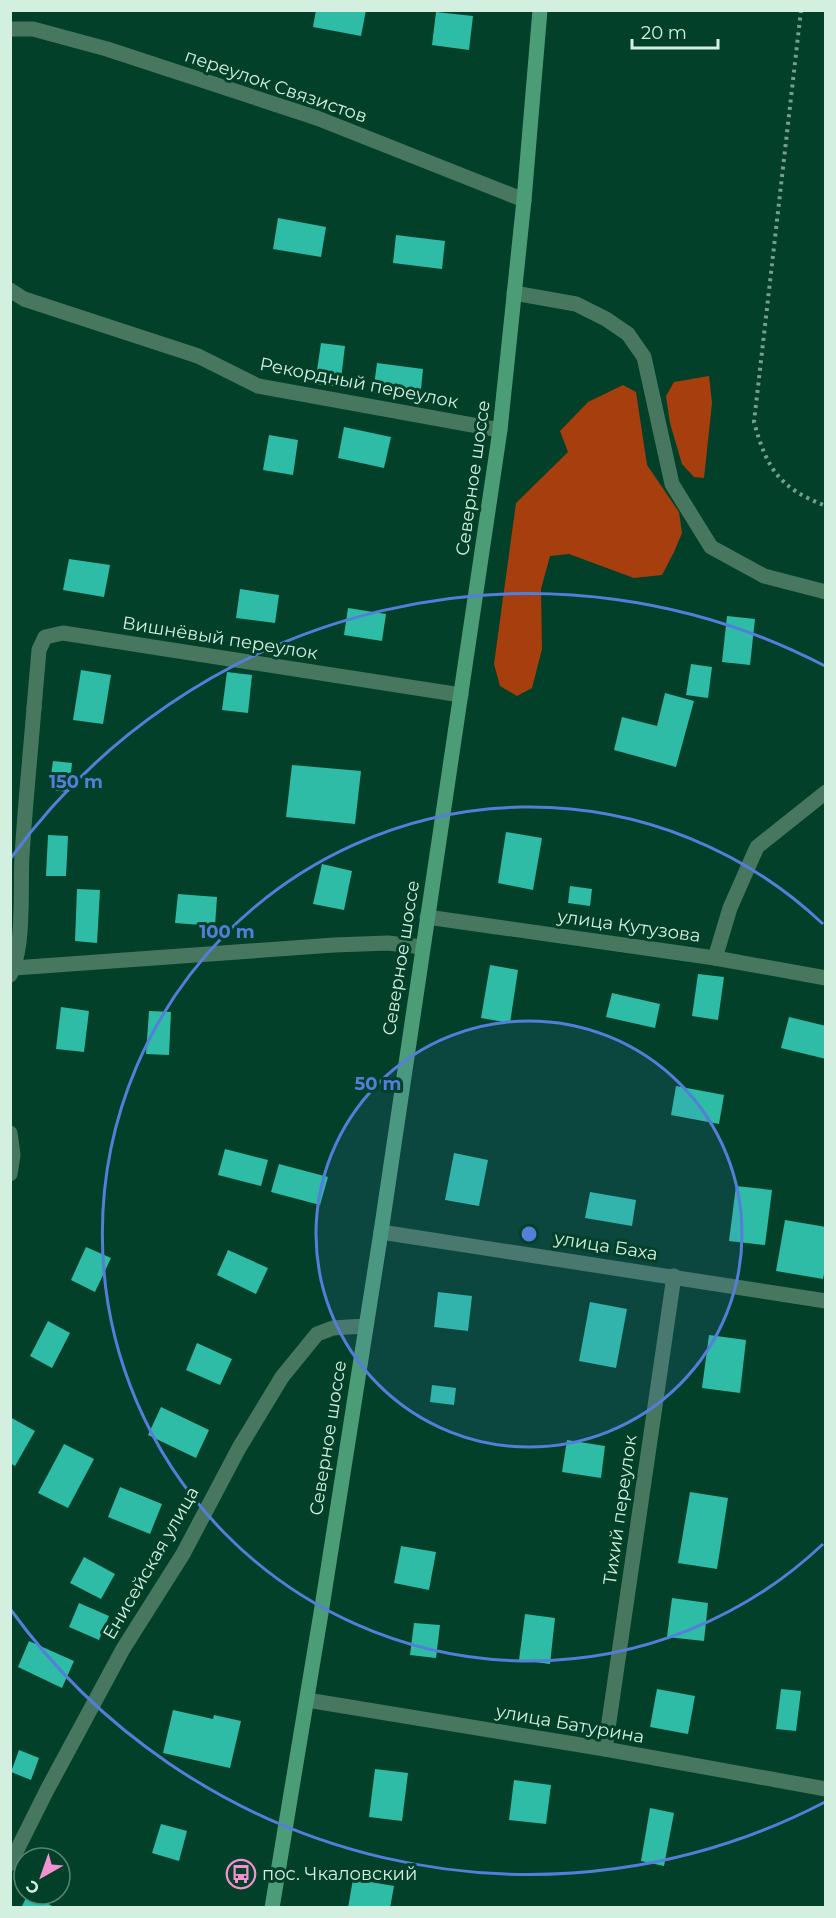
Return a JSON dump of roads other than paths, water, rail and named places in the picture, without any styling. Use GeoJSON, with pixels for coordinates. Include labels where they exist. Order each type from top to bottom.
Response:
{"type":"FeatureCollection","features":[{"type":"Feature","properties":{"kind":"main road","name":"Северное шоссе"},"geometry":{"type":"LineString","coordinates":[[272,1908],[381,1232],[500,430],[524,200],[540,10]]}},
{"type":"Feature","properties":{"kind":"street","name":"переулок Связистов"},"geometry":{"type":"LineString","coordinates":[[10,29],[33,29],[107,49],[317,118],[524,200]]}},
{"type":"Feature","properties":{"kind":"street","name":"Рекордный переулок"},"geometry":{"type":"LineString","coordinates":[[10,290],[24,299],[198,356],[258,386],[500,430]]}},
{"type":"Feature","properties":{"kind":"street"},"geometry":{"type":"LineString","coordinates":[[514,293],[576,304],[606,319],[628,334],[644,357],[672,484],[711,548],[764,576],[825,592]]}},
{"type":"Feature","properties":{"kind":"street","name":"Вишнёвый переулок"},"geometry":{"type":"LineString","coordinates":[[12,971],[21,923],[22,857],[39,650],[45,637],[63,633],[461,695]]}},
{"type":"Feature","properties":{"kind":"street"},"geometry":{"type":"LineString","coordinates":[[715,958],[730,908],[757,847],[825,792]]}},
{"type":"Feature","properties":{"kind":"street","name":"улица Кутузова"},"geometry":{"type":"LineString","coordinates":[[427,917],[715,958],[825,978]]}},
{"type":"Feature","properties":{"kind":"street"},"geometry":{"type":"LineString","coordinates":[[12,971],[334,945],[388,944],[422,947]]}},
{"type":"Feature","properties":{"kind":"street"},"geometry":{"type":"LineString","coordinates":[[10,1133],[12,1155],[10,1174]]}},
{"type":"Feature","properties":{"kind":"street","name":"улица Баха"},"geometry":{"type":"LineString","coordinates":[[381,1232],[825,1301]]}},
{"type":"Feature","properties":{"kind":"street","name":"Тихий переулок"},"geometry":{"type":"LineString","coordinates":[[605,1749],[674,1276]]}},
{"type":"Feature","properties":{"kind":"street","name":"Енисейская улица"},"geometry":{"type":"LineString","coordinates":[[10,1864],[47,1790],[123,1650],[183,1554],[239,1448],[282,1377],[317,1334],[333,1329],[365,1326]]}},
{"type":"Feature","properties":{"kind":"street","name":"улица Батурина"},"geometry":{"type":"LineString","coordinates":[[307,1700],[605,1749],[825,1789]]}},
{"type":"Feature","properties":{"kind":"place","name":"пос. Чкаловский"},"geometry":{"type":"Point","coordinates":[241,1874]}}]}
